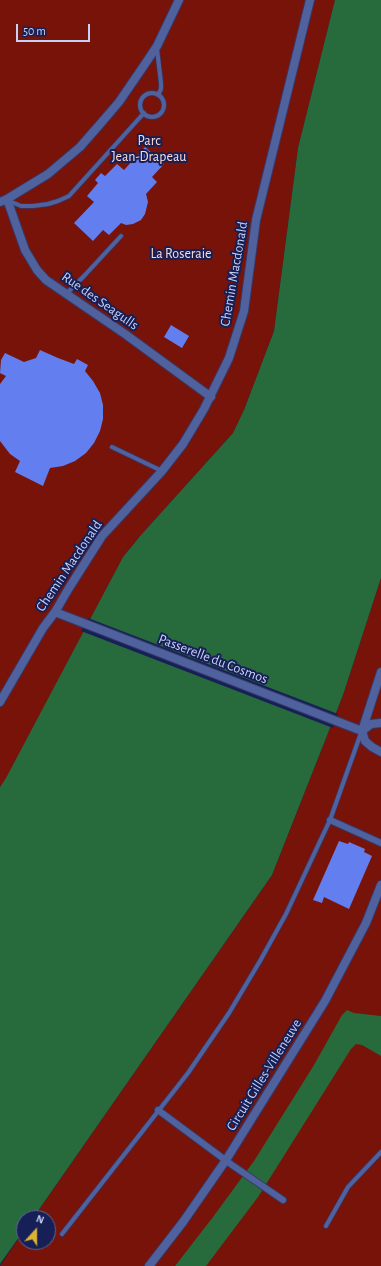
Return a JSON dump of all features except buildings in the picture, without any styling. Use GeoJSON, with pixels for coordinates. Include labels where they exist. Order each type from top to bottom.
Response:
{"type":"FeatureCollection","features":[{"type":"Feature","properties":{"kind":"street"},"geometry":{"type":"LineString","coordinates":[[4,201],[48,174],[80,146],[119,102],[157,46],[179,0]]}},
{"type":"Feature","properties":{"kind":"street","name":"Chemin Macdonald"},"geometry":{"type":"LineString","coordinates":[[0,702],[43,628],[56,612],[69,588],[102,536],[162,471],[183,444],[211,397],[229,358],[243,318],[256,220],[310,0]]}},
{"type":"Feature","properties":{"kind":"street","name":"Rue des Seagulls"},"geometry":{"type":"LineString","coordinates":[[4,201],[31,262],[46,280],[125,334],[211,397]]}},
{"type":"Feature","properties":{"kind":"street","name":"Passerelle du Cosmos"},"geometry":{"type":"LineString","coordinates":[[56,612],[362,731]]}},
{"type":"Feature","properties":{"kind":"street"},"geometry":{"type":"LineString","coordinates":[[381,672],[362,731],[365,742],[381,752]]}},
{"type":"Feature","properties":{"kind":"street"},"geometry":{"type":"LineString","coordinates":[[362,731],[371,724],[381,723]]}},
{"type":"Feature","properties":{"kind":"street"},"geometry":{"type":"LineString","coordinates":[[330,820],[381,843]]}},
{"type":"Feature","properties":{"kind":"street","name":"Circuit Gilles-Villeneuve"},"geometry":{"type":"LineString","coordinates":[[149,1266],[229,1163],[325,1000],[366,923],[381,885]]}},
{"type":"Feature","properties":{"kind":"street"},"geometry":{"type":"LineString","coordinates":[[158,1110],[229,1163],[283,1200]]}},
{"type":"Feature","properties":{"kind":"lane"},"geometry":{"type":"LineString","coordinates":[[157,46],[161,83],[161,89],[158,95]]}},
{"type":"Feature","properties":{"kind":"lane"},"geometry":{"type":"LineString","coordinates":[[151,93],[158,95],[163,101],[161,112],[154,116],[147,116],[140,107],[141,99],[151,93]]}},
{"type":"Feature","properties":{"kind":"lane"},"geometry":{"type":"LineString","coordinates":[[4,201],[22,206],[33,206],[58,202],[69,196],[144,114]]}},
{"type":"Feature","properties":{"kind":"lane"},"geometry":{"type":"LineString","coordinates":[[67,293],[121,236]]}},
{"type":"Feature","properties":{"kind":"lane"},"geometry":{"type":"LineString","coordinates":[[112,447],[162,471]]}},
{"type":"Feature","properties":{"kind":"lane"},"geometry":{"type":"LineString","coordinates":[[62,1234],[188,1072],[216,1032],[260,961],[289,907],[330,820],[362,731]]}},
{"type":"Feature","properties":{"kind":"lane"},"geometry":{"type":"LineString","coordinates":[[326,1226],[348,1187],[381,1152]]}},
{"type":"Feature","properties":{"kind":"green space","name":"Parc Jean-Drapeau"},"geometry":{"type":"Polygon","coordinates":[[[0,0],[335,0],[298,148],[274,331],[244,410],[233,433],[123,557],[6,779],[0,787],[0,0]]]}},
{"type":"Feature","properties":{"kind":"green space"},"geometry":{"type":"Polygon","coordinates":[[[381,578],[381,1266],[0,1266],[16,1242],[16,1250],[56,1250],[56,1210],[39,1210],[272,875],[343,695],[381,578]]]}},
{"type":"Feature","properties":{"kind":"shaded area"},"geometry":{"type":"Polygon","coordinates":[[[335,0],[381,0],[381,578],[343,695],[272,875],[39,1210],[16,1210],[16,1241],[0,1264],[0,787],[123,557],[233,433],[244,410],[274,331],[298,148],[335,0]]]}},
{"type":"Feature","properties":{"kind":"shaded area"},"geometry":{"type":"Polygon","coordinates":[[[347,1010],[354,1013],[381,1016],[381,1056],[362,1045],[356,1044],[351,1049],[258,1197],[206,1266],[175,1266],[254,1161],[314,1065],[342,1015],[347,1010]]]}},
{"type":"Feature","properties":{"kind":"pier"},"geometry":{"type":"Polygon","coordinates":[[[88,618],[338,714],[333,728],[81,631],[88,618]]]}},
{"type":"Feature","properties":{"kind":"park label","name":"La Roseraie"},"geometry":{"type":"Point","coordinates":[181,254]}}]}
